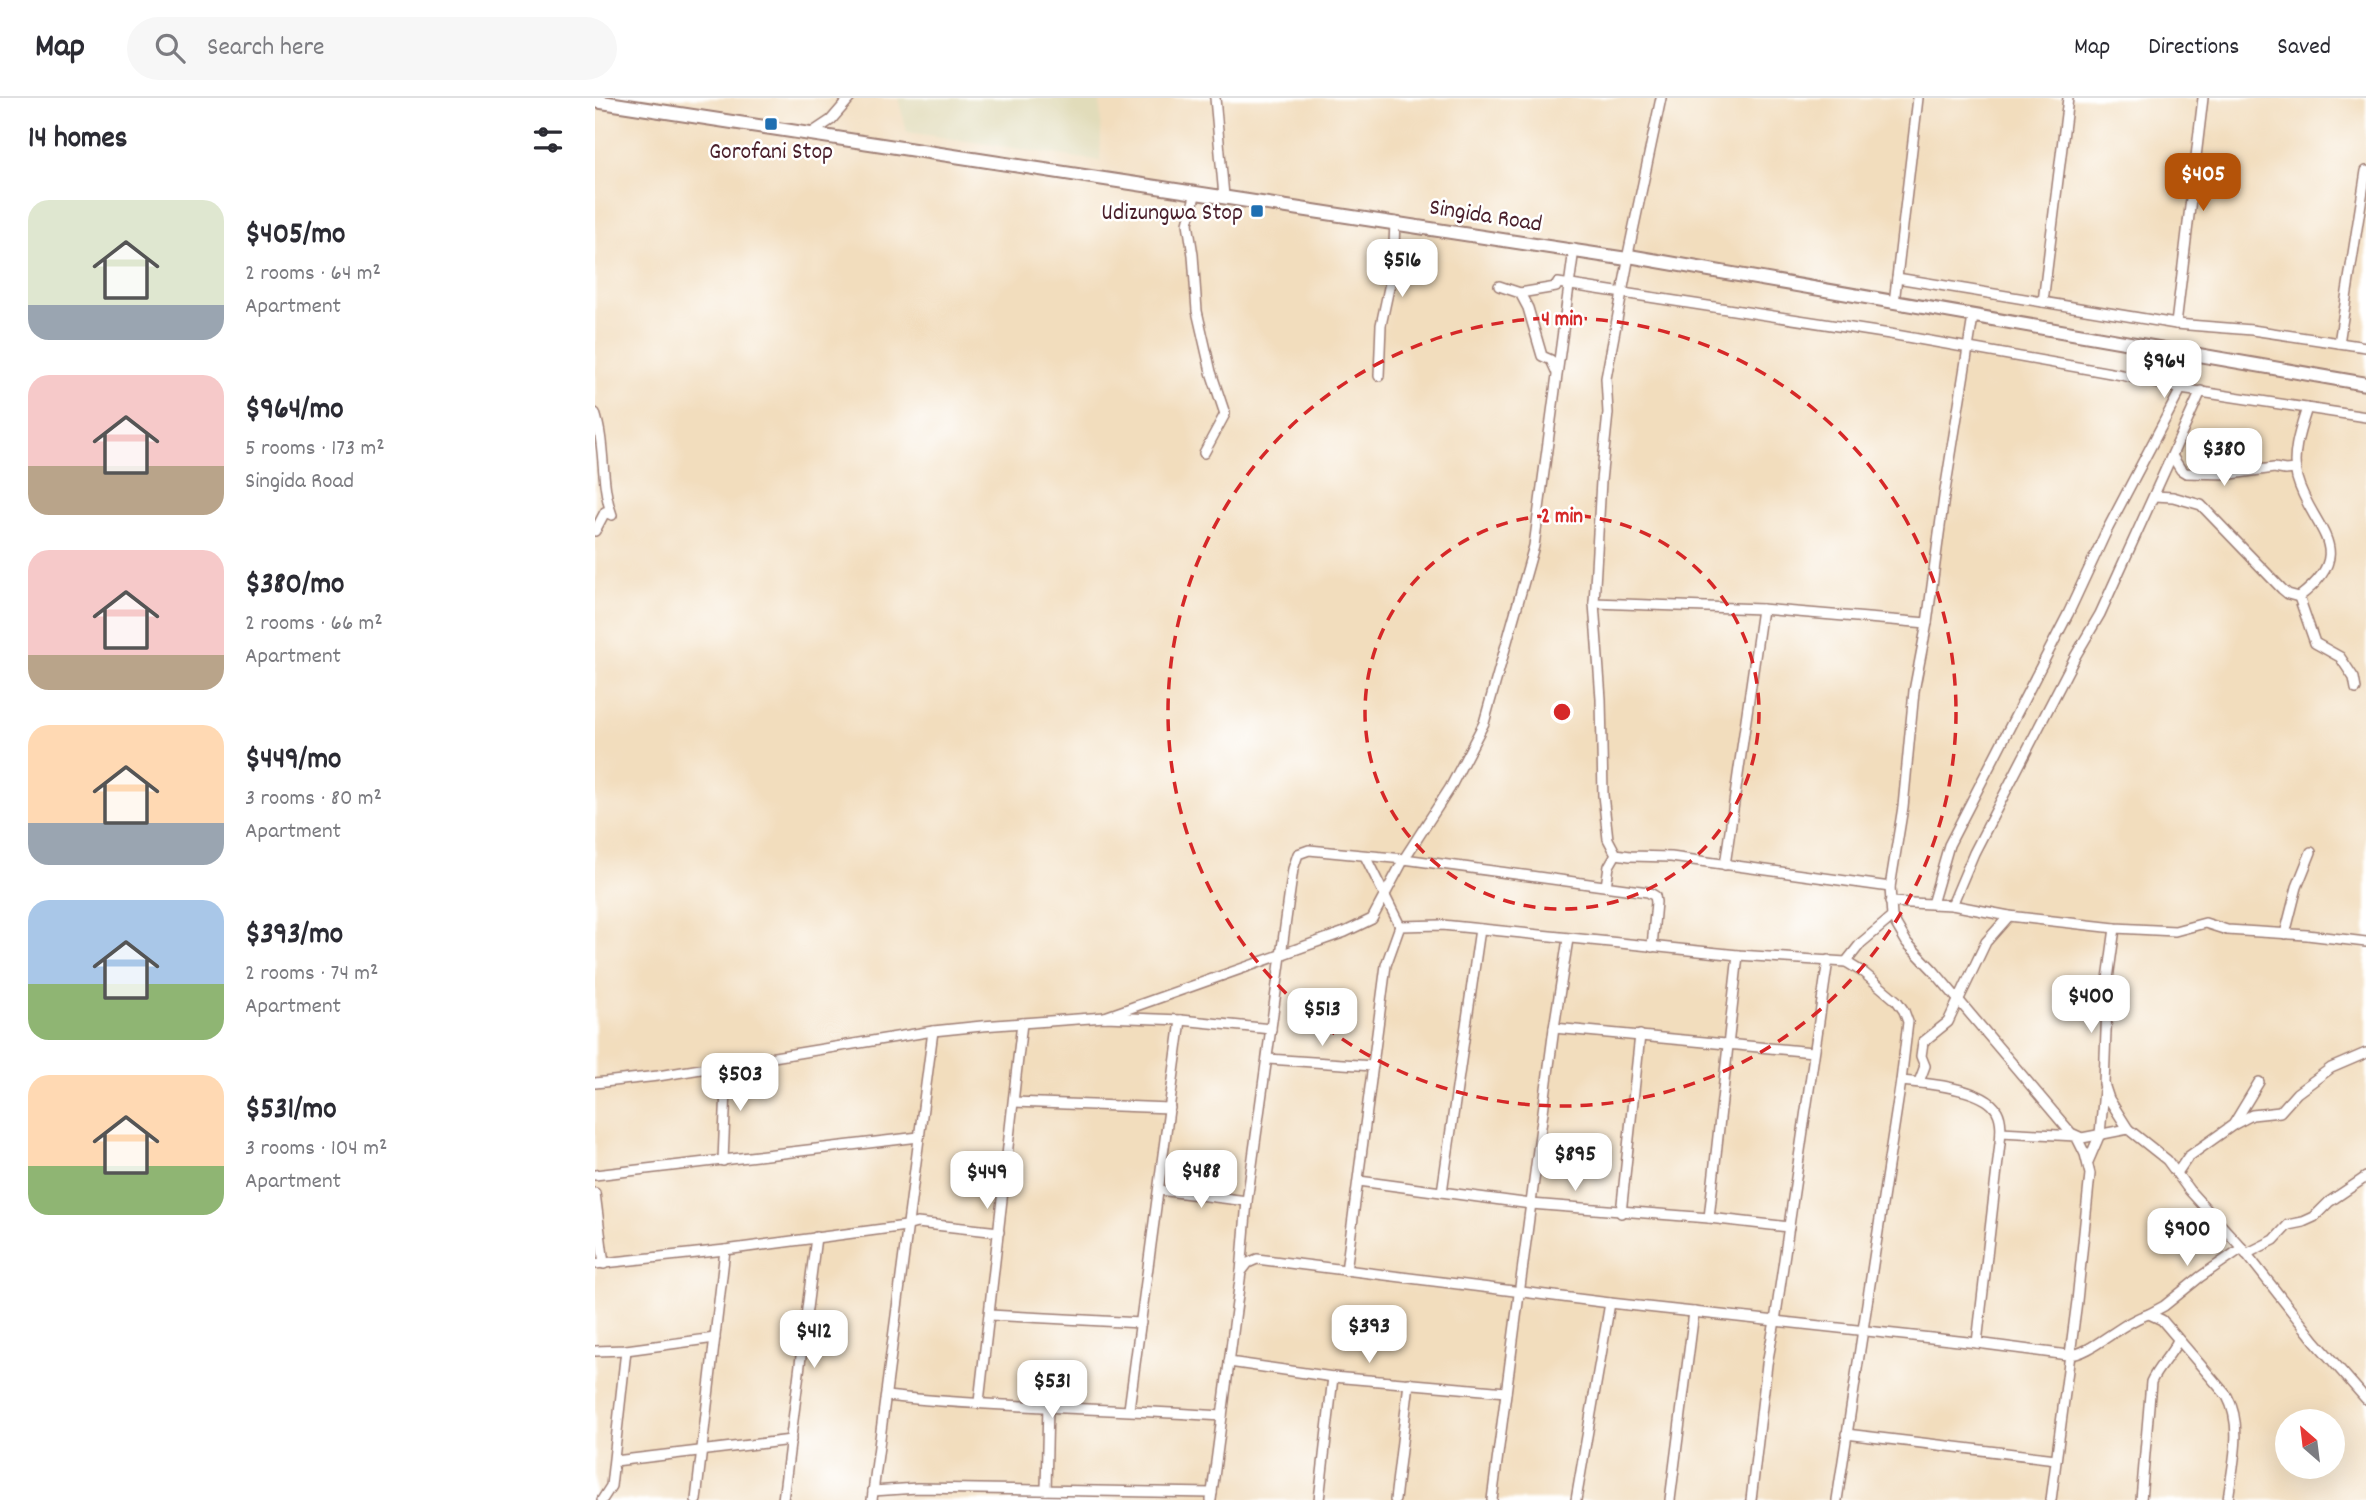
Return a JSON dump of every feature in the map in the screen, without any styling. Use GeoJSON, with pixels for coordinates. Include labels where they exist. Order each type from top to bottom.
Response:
{"type":"FeatureCollection","features":[{"type":"Feature","properties":{"kind":"highway","name":"Singida Road"},"geometry":{"type":"LineString","coordinates":[[595,102],[1628,257],[2366,384]]}},
{"type":"Feature","properties":{"kind":"street"},"geometry":{"type":"LineString","coordinates":[[809,135],[831,120],[850,98]]}},
{"type":"Feature","properties":{"kind":"street"},"geometry":{"type":"LineString","coordinates":[[1215,98],[1224,196]]}},
{"type":"Feature","properties":{"kind":"street"},"geometry":{"type":"LineString","coordinates":[[1616,854],[1608,839],[1603,795],[1601,699],[1594,603],[1599,505],[1608,413],[1607,378],[1628,257],[1661,98]]}},
{"type":"Feature","properties":{"kind":"street"},"geometry":{"type":"LineString","coordinates":[[1894,303],[1918,98]]}},
{"type":"Feature","properties":{"kind":"street"},"geometry":{"type":"LineString","coordinates":[[2043,302],[2068,98]]}},
{"type":"Feature","properties":{"kind":"street"},"geometry":{"type":"LineString","coordinates":[[2176,324],[2203,98]]}},
{"type":"Feature","properties":{"kind":"street"},"geometry":{"type":"LineString","coordinates":[[2339,343],[2366,171]]}},
{"type":"Feature","properties":{"kind":"street"},"geometry":{"type":"LineString","coordinates":[[1196,192],[1188,223],[1197,311],[1211,372],[1225,414],[1205,453]]}},
{"type":"Feature","properties":{"kind":"street"},"geometry":{"type":"LineString","coordinates":[[1379,376],[1381,325],[1393,269],[1395,222]]}},
{"type":"Feature","properties":{"kind":"street"},"geometry":{"type":"LineString","coordinates":[[1105,1017],[1281,955],[1372,919],[1404,859],[1450,788],[1483,723],[1534,546],[1574,249]]}},
{"type":"Feature","properties":{"kind":"street"},"geometry":{"type":"LineString","coordinates":[[1897,278],[2176,324],[2252,330],[2366,347]]}},
{"type":"Feature","properties":{"kind":"street"},"geometry":{"type":"LineString","coordinates":[[1499,286],[1520,293],[1556,287],[1558,283],[1624,292],[1968,347],[2122,375],[2181,389],[2366,417]]}},
{"type":"Feature","properties":{"kind":"street"},"geometry":{"type":"LineString","coordinates":[[1520,293],[1528,308],[1542,356],[1551,359],[1557,374]]}},
{"type":"Feature","properties":{"kind":"street"},"geometry":{"type":"LineString","coordinates":[[1973,317],[1927,623],[1914,691],[1903,807],[1890,887],[1892,917],[1907,943],[2071,1133],[2082,1138],[2129,1129]]}},
{"type":"Feature","properties":{"kind":"street"},"geometry":{"type":"LineString","coordinates":[[1933,904],[1949,845],[2181,389]]}},
{"type":"Feature","properties":{"kind":"street"},"geometry":{"type":"LineString","coordinates":[[1952,905],[1974,853],[2099,614],[2200,391]]}},
{"type":"Feature","properties":{"kind":"street"},"geometry":{"type":"LineString","coordinates":[[2299,597],[2321,576],[2331,556],[2320,523],[2301,489],[2296,469],[2297,445],[2307,408]]}},
{"type":"Feature","properties":{"kind":"street"},"geometry":{"type":"LineString","coordinates":[[595,414],[605,495],[612,515],[605,512],[595,531]]}},
{"type":"Feature","properties":{"kind":"street"},"geometry":{"type":"LineString","coordinates":[[2172,456],[2181,470],[2186,472],[2231,474],[2274,468],[2285,471],[2296,469]]}},
{"type":"Feature","properties":{"kind":"street"},"geometry":{"type":"LineString","coordinates":[[2154,496],[2173,497],[2201,505],[2282,589],[2299,597]]}},
{"type":"Feature","properties":{"kind":"street"},"geometry":{"type":"LineString","coordinates":[[2299,597],[2315,643],[2344,662],[2354,678],[2355,689]]}},
{"type":"Feature","properties":{"kind":"street"},"geometry":{"type":"LineString","coordinates":[[1594,603],[1762,609],[1927,623]]}},
{"type":"Feature","properties":{"kind":"street"},"geometry":{"type":"LineString","coordinates":[[1725,865],[1762,609]]}},
{"type":"Feature","properties":{"kind":"street"},"geometry":{"type":"LineString","coordinates":[[933,1031],[873,1495],[962,1489],[1046,1490],[1119,1496],[1211,1496],[1241,1272],[1247,1201],[1281,955],[1298,854],[1309,850],[1404,859],[1649,892],[1655,896],[1652,947]]}},
{"type":"Feature","properties":{"kind":"street"},"geometry":{"type":"LineString","coordinates":[[2285,934],[2297,887],[2311,852]]}},
{"type":"Feature","properties":{"kind":"street"},"geometry":{"type":"LineString","coordinates":[[1616,854],[1671,857],[1890,887]]}},
{"type":"Feature","properties":{"kind":"street"},"geometry":{"type":"LineString","coordinates":[[1606,886],[1609,866],[1616,854]]}},
{"type":"Feature","properties":{"kind":"street"},"geometry":{"type":"LineString","coordinates":[[1346,1271],[1387,965],[1400,926],[1364,856]]}},
{"type":"Feature","properties":{"kind":"street"},"geometry":{"type":"LineString","coordinates":[[1890,902],[1952,905],[2009,916],[2115,928],[2175,931],[2205,923],[2227,930],[2349,938],[2366,942]]}},
{"type":"Feature","properties":{"kind":"street"},"geometry":{"type":"LineString","coordinates":[[1919,1082],[1925,1066],[1921,1056],[1923,1042],[1948,1022],[1986,942],[2009,916]]}},
{"type":"Feature","properties":{"kind":"street"},"geometry":{"type":"LineString","coordinates":[[1846,962],[1861,943],[1892,917]]}},
{"type":"Feature","properties":{"kind":"street"},"geometry":{"type":"LineString","coordinates":[[1400,926],[1442,925],[1738,955],[1846,962],[1864,973],[1897,1001],[1908,1023],[1837,1500]]}},
{"type":"Feature","properties":{"kind":"street"},"geometry":{"type":"LineString","coordinates":[[2088,1162],[2100,1134],[2108,979],[2115,928]]}},
{"type":"Feature","properties":{"kind":"street"},"geometry":{"type":"LineString","coordinates":[[1443,1192],[1480,929]]}},
{"type":"Feature","properties":{"kind":"street"},"geometry":{"type":"LineString","coordinates":[[1492,1500],[1568,939]]}},
{"type":"Feature","properties":{"kind":"street"},"geometry":{"type":"LineString","coordinates":[[1709,1218],[1738,955]]}},
{"type":"Feature","properties":{"kind":"street"},"geometry":{"type":"LineString","coordinates":[[1751,1500],[1767,1364],[1828,960]]}},
{"type":"Feature","properties":{"kind":"street"},"geometry":{"type":"LineString","coordinates":[[595,1083],[658,1076],[933,1031],[1022,1023],[1105,1017],[1181,1020],[1272,1029]]}},
{"type":"Feature","properties":{"kind":"street"},"geometry":{"type":"LineString","coordinates":[[1129,1409],[1181,1020]]}},
{"type":"Feature","properties":{"kind":"street"},"geometry":{"type":"LineString","coordinates":[[979,1402],[1022,1023]]}},
{"type":"Feature","properties":{"kind":"street"},"geometry":{"type":"LineString","coordinates":[[1554,1028],[1813,1052]]}},
{"type":"Feature","properties":{"kind":"street"},"geometry":{"type":"LineString","coordinates":[[1621,1213],[1640,1035]]}},
{"type":"Feature","properties":{"kind":"street"},"geometry":{"type":"LineString","coordinates":[[2177,1173],[2188,1157],[2233,1125],[2252,1115],[2280,1112],[2297,1093],[2331,1068],[2366,1053]]}},
{"type":"Feature","properties":{"kind":"street"},"geometry":{"type":"LineString","coordinates":[[1268,1059],[1373,1066]]}},
{"type":"Feature","properties":{"kind":"street"},"geometry":{"type":"LineString","coordinates":[[723,1161],[727,1064]]}},
{"type":"Feature","properties":{"kind":"street"},"geometry":{"type":"LineString","coordinates":[[1901,1081],[1973,1093],[1987,1099],[1997,1111],[2001,1132],[1977,1343]]}},
{"type":"Feature","properties":{"kind":"street"},"geometry":{"type":"LineString","coordinates":[[2233,1125],[2259,1082]]}},
{"type":"Feature","properties":{"kind":"street"},"geometry":{"type":"LineString","coordinates":[[2104,1084],[2109,1099],[2129,1129],[2167,1160],[2366,1399]]}},
{"type":"Feature","properties":{"kind":"street"},"geometry":{"type":"LineString","coordinates":[[1014,1102],[1170,1108]]}},
{"type":"Feature","properties":{"kind":"street"},"geometry":{"type":"LineString","coordinates":[[2001,1132],[2076,1136]]}},
{"type":"Feature","properties":{"kind":"street"},"geometry":{"type":"LineString","coordinates":[[2051,1500],[2077,1301],[2090,1174],[2088,1162],[2076,1136]]}},
{"type":"Feature","properties":{"kind":"street"},"geometry":{"type":"LineString","coordinates":[[595,1175],[919,1137]]}},
{"type":"Feature","properties":{"kind":"street"},"geometry":{"type":"LineString","coordinates":[[1241,1272],[1248,1263],[1257,1259],[1610,1303],[2069,1355],[2080,1354],[2130,1321],[2164,1306],[2200,1277],[2244,1251],[2274,1240],[2288,1225],[2314,1217],[2329,1202],[2366,1177]]}},
{"type":"Feature","properties":{"kind":"street"},"geometry":{"type":"LineString","coordinates":[[1359,1181],[1531,1204],[1789,1227]]}},
{"type":"Feature","properties":{"kind":"street"},"geometry":{"type":"LineString","coordinates":[[1159,1190],[1247,1201]]}},
{"type":"Feature","properties":{"kind":"street"},"geometry":{"type":"LineString","coordinates":[[595,1193],[599,1264],[725,1250],[917,1223],[999,1232]]}},
{"type":"Feature","properties":{"kind":"street"},"geometry":{"type":"LineString","coordinates":[[783,1500],[816,1237]]}},
{"type":"Feature","properties":{"kind":"street"},"geometry":{"type":"LineString","coordinates":[[696,1500],[725,1250]]}},
{"type":"Feature","properties":{"kind":"street"},"geometry":{"type":"LineString","coordinates":[[1576,1500],[1610,1303]]}},
{"type":"Feature","properties":{"kind":"street"},"geometry":{"type":"LineString","coordinates":[[1671,1500],[1694,1312]]}},
{"type":"Feature","properties":{"kind":"street"},"geometry":{"type":"LineString","coordinates":[[2149,1314],[2162,1320],[2227,1396],[2233,1407],[2236,1433],[2228,1500]]}},
{"type":"Feature","properties":{"kind":"street"},"geometry":{"type":"LineString","coordinates":[[990,1315],[1141,1323]]}},
{"type":"Feature","properties":{"kind":"street"},"geometry":{"type":"LineString","coordinates":[[595,1351],[626,1350],[715,1338]]}},
{"type":"Feature","properties":{"kind":"street"},"geometry":{"type":"LineString","coordinates":[[2141,1500],[2151,1382],[2178,1340]]}},
{"type":"Feature","properties":{"kind":"street"},"geometry":{"type":"LineString","coordinates":[[602,1500],[611,1486],[626,1350]]}},
{"type":"Feature","properties":{"kind":"street"},"geometry":{"type":"LineString","coordinates":[[1229,1362],[1333,1377],[1506,1392]]}},
{"type":"Feature","properties":{"kind":"street"},"geometry":{"type":"LineString","coordinates":[[1319,1500],[1333,1377]]}},
{"type":"Feature","properties":{"kind":"street"},"geometry":{"type":"LineString","coordinates":[[1395,1500],[1409,1384]]}},
{"type":"Feature","properties":{"kind":"street"},"geometry":{"type":"LineString","coordinates":[[886,1396],[939,1402],[1129,1409],[1221,1416]]}},
{"type":"Feature","properties":{"kind":"street"},"geometry":{"type":"LineString","coordinates":[[1046,1490],[1048,1405]]}},
{"type":"Feature","properties":{"kind":"street"},"geometry":{"type":"LineString","coordinates":[[1846,1434],[2056,1459]]}},
{"type":"Feature","properties":{"kind":"street"},"geometry":{"type":"LineString","coordinates":[[614,1461],[791,1440]]}},
{"type":"Feature","properties":{"kind":"street"},"geometry":{"type":"LineString","coordinates":[[961,1500],[962,1489]]}},
{"type":"Feature","properties":{"kind":"shaded area"},"geometry":{"type":"Polygon","coordinates":[[[898,98],[1100,98],[1100,161],[907,132],[898,98]]]}},
{"type":"Feature","properties":{"kind":"place","name":"Gorofani Stop"},"geometry":{"type":"Point","coordinates":[771,124]}},
{"type":"Feature","properties":{"kind":"place","name":"Udizungwa Stop"},"geometry":{"type":"Point","coordinates":[1257,211]}}]}
